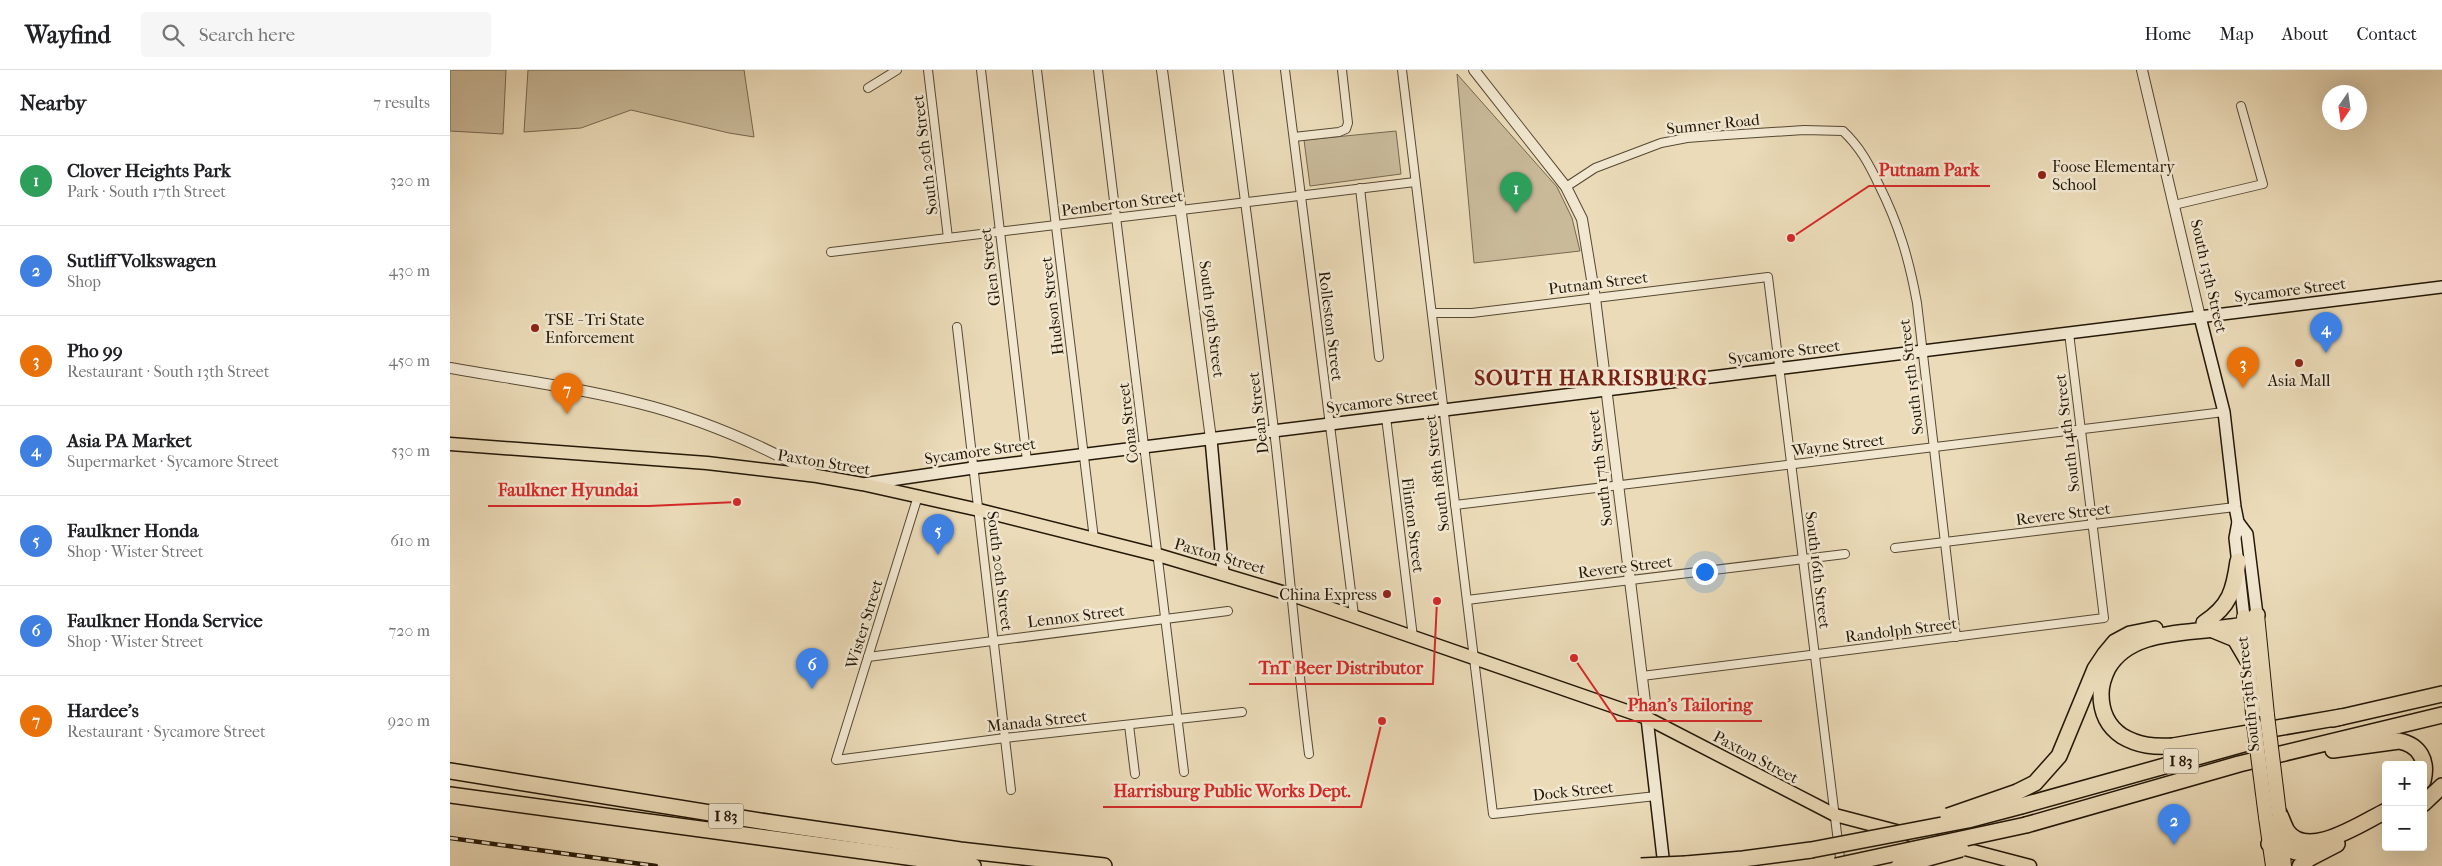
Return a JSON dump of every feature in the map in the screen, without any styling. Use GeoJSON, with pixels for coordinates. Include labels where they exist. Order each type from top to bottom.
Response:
{"type":"FeatureCollection","features":[{"type":"Feature","properties":{"kind":"highway"},"geometry":{"type":"LineString","coordinates":[[2208,626],[2226,604],[2234,589],[2238,561]]}},
{"type":"Feature","properties":{"kind":"highway"},"geometry":{"type":"LineString","coordinates":[[2249,619],[2143,640],[2120,652],[2104,674],[2101,705],[2107,721],[2117,733],[2133,742],[2150,747],[2173,746],[2341,717]]}},
{"type":"Feature","properties":{"kind":"highway","name":"South 13th Street"},"geometry":{"type":"LineString","coordinates":[[2249,619],[2248,661],[2257,690]]}},
{"type":"Feature","properties":{"kind":"highway","name":"South 13th Street"},"geometry":{"type":"LineString","coordinates":[[2249,619],[2276,847],[2284,866]]}},
{"type":"Feature","properties":{"kind":"highway"},"geometry":{"type":"LineString","coordinates":[[2019,799],[2059,756],[2095,669],[2115,642],[2130,634],[2143,631],[2208,626],[2235,639],[2248,661]]}},
{"type":"Feature","properties":{"kind":"highway","name":"I 83"},"geometry":{"type":"LineString","coordinates":[[1640,866],[1743,859],[1811,850],[1968,820],[2019,799],[2341,717],[2442,694]]}},
{"type":"Feature","properties":{"kind":"highway","name":"I 83"},"geometry":{"type":"LineString","coordinates":[[1836,866],[2026,825],[2239,764],[2442,715]]}},
{"type":"Feature","properties":{"kind":"highway"},"geometry":{"type":"LineString","coordinates":[[2239,764],[2399,741],[2414,747],[2421,754],[2423,761]]}},
{"type":"Feature","properties":{"kind":"highway","name":"I 83"},"geometry":{"type":"LineString","coordinates":[[450,771],[773,823],[960,850],[1104,866]]}},
{"type":"Feature","properties":{"kind":"highway"},"geometry":{"type":"LineString","coordinates":[[2427,800],[2442,786]]}},
{"type":"Feature","properties":{"kind":"highway","name":"I 83"},"geometry":{"type":"LineString","coordinates":[[450,795],[973,866]]}},
{"type":"Feature","properties":{"kind":"highway"},"geometry":{"type":"LineString","coordinates":[[2272,815],[2288,832],[2299,840],[2309,843],[2328,840],[2382,813]]}},
{"type":"Feature","properties":{"kind":"highway"},"geometry":{"type":"LineString","coordinates":[[2300,866],[2310,858],[2382,824]]}},
{"type":"Feature","properties":{"kind":"highway"},"geometry":{"type":"LineString","coordinates":[[1900,866],[1977,845],[2026,825]]}},
{"type":"Feature","properties":{"kind":"highway"},"geometry":{"type":"LineString","coordinates":[[2276,847],[2306,852],[2332,847]]}},
{"type":"Feature","properties":{"kind":"highway","name":"South 13th Street"},"geometry":{"type":"LineString","coordinates":[[2273,866],[2276,847]]}},
{"type":"Feature","properties":{"kind":"main road","name":"Sycamore Street"},"geometry":{"type":"LineString","coordinates":[[862,484],[1145,446],[2442,287]]}},
{"type":"Feature","properties":{"kind":"main road","name":"South 13th Street"},"geometry":{"type":"LineString","coordinates":[[2200,317],[2224,412],[2238,522],[2235,538],[2249,619]]}},
{"type":"Feature","properties":{"kind":"main road","name":"South 19th Street"},"geometry":{"type":"LineString","coordinates":[[1211,438],[1223,573]]}},
{"type":"Feature","properties":{"kind":"main road","name":"Paxton Street"},"geometry":{"type":"LineString","coordinates":[[450,444],[706,463],[817,476],[979,510],[1158,555],[1223,573],[1354,615],[1647,718],[1835,815],[2030,866]]}},
{"type":"Feature","properties":{"kind":"main road","name":"South 13th Street"},"geometry":{"type":"LineString","coordinates":[[2238,522],[2247,534],[2249,619]]}},
{"type":"Feature","properties":{"kind":"main road","name":"South 17th Street"},"geometry":{"type":"LineString","coordinates":[[1647,718],[1664,866]]}},
{"type":"Feature","properties":{"kind":"street"},"geometry":{"type":"LineString","coordinates":[[868,88],[897,70]]}},
{"type":"Feature","properties":{"kind":"street","name":"South 20th Street"},"geometry":{"type":"LineString","coordinates":[[928,70],[948,238]]}},
{"type":"Feature","properties":{"kind":"street","name":"Glen Street"},"geometry":{"type":"LineString","coordinates":[[981,70],[1027,461]]}},
{"type":"Feature","properties":{"kind":"street","name":"Hudson Street"},"geometry":{"type":"LineString","coordinates":[[1037,70],[1094,539]]}},
{"type":"Feature","properties":{"kind":"street","name":"Cona Street"},"geometry":{"type":"LineString","coordinates":[[1098,70],[1184,772]]}},
{"type":"Feature","properties":{"kind":"street","name":"South 19th Street"},"geometry":{"type":"LineString","coordinates":[[1162,70],[1211,438]]}},
{"type":"Feature","properties":{"kind":"street","name":"Dean Street"},"geometry":{"type":"LineString","coordinates":[[1228,70],[1274,431],[1292,595],[1295,647],[1309,754]]}},
{"type":"Feature","properties":{"kind":"street","name":"Rolleston Street"},"geometry":{"type":"LineString","coordinates":[[1285,70],[1354,615]]}},
{"type":"Feature","properties":{"kind":"street"},"geometry":{"type":"LineString","coordinates":[[1294,137],[1339,132],[1346,129],[1348,123],[1342,70]]}},
{"type":"Feature","properties":{"kind":"street","name":"South 18th Street"},"geometry":{"type":"LineString","coordinates":[[1402,70],[1493,814]]}},
{"type":"Feature","properties":{"kind":"street","name":"South 17th Street"},"geometry":{"type":"LineString","coordinates":[[1474,70],[1566,187],[1582,219],[1595,298],[1647,718]]}},
{"type":"Feature","properties":{"kind":"street","name":"South 13th Street"},"geometry":{"type":"LineString","coordinates":[[2142,70],[2200,317]]}},
{"type":"Feature","properties":{"kind":"street"},"geometry":{"type":"LineString","coordinates":[[2174,205],[2263,184],[2241,106]]}},
{"type":"Feature","properties":{"kind":"street","name":"Sumner Road"},"geometry":{"type":"LineString","coordinates":[[1566,187],[1595,168],[1661,143],[1726,135],[1804,130],[1843,131]]}},
{"type":"Feature","properties":{"kind":"street","name":"South 15th Street"},"geometry":{"type":"LineString","coordinates":[[1843,131],[1857,143],[1868,161],[1896,217],[1909,259],[1917,303],[1921,351],[1956,637]]}},
{"type":"Feature","properties":{"kind":"street","name":"Pemberton Street"},"geometry":{"type":"LineString","coordinates":[[831,252],[1415,182]]}},
{"type":"Feature","properties":{"kind":"street"},"geometry":{"type":"LineString","coordinates":[[1360,188],[1379,357]]}},
{"type":"Feature","properties":{"kind":"street","name":"Putnam Street"},"geometry":{"type":"LineString","coordinates":[[1432,313],[1472,312],[1768,277]]}},
{"type":"Feature","properties":{"kind":"street","name":"South 16th Street"},"geometry":{"type":"LineString","coordinates":[[1768,277],[1841,866]]}},
{"type":"Feature","properties":{"kind":"street","name":"South 20th Street"},"geometry":{"type":"LineString","coordinates":[[957,327],[1011,790]]}},
{"type":"Feature","properties":{"kind":"street","name":"South 14th Street"},"geometry":{"type":"LineString","coordinates":[[2069,333],[2104,618]]}},
{"type":"Feature","properties":{"kind":"street"},"geometry":{"type":"LineString","coordinates":[[450,368],[600,394],[662,410],[748,441],[817,476]]}},
{"type":"Feature","properties":{"kind":"street","name":"Wayne Street"},"geometry":{"type":"LineString","coordinates":[[1455,506],[2224,412]]}},
{"type":"Feature","properties":{"kind":"street","name":"Flinton Street"},"geometry":{"type":"LineString","coordinates":[[1386,417],[1413,637]]}},
{"type":"Feature","properties":{"kind":"street","name":"Wister Street"},"geometry":{"type":"LineString","coordinates":[[836,760],[918,496]]}},
{"type":"Feature","properties":{"kind":"street","name":"Revere Street"},"geometry":{"type":"LineString","coordinates":[[1895,548],[2235,507]]}},
{"type":"Feature","properties":{"kind":"street","name":"Revere Street"},"geometry":{"type":"LineString","coordinates":[[1467,600],[1845,554]]}},
{"type":"Feature","properties":{"kind":"street","name":"Lennox Street"},"geometry":{"type":"LineString","coordinates":[[868,657],[1228,612]]}},
{"type":"Feature","properties":{"kind":"street","name":"Randolph Street"},"geometry":{"type":"LineString","coordinates":[[1642,676],[2104,618]]}},
{"type":"Feature","properties":{"kind":"street","name":"Manada Street"},"geometry":{"type":"LineString","coordinates":[[836,760],[1005,738],[1242,712]]}},
{"type":"Feature","properties":{"kind":"street"},"geometry":{"type":"LineString","coordinates":[[1129,725],[1135,774]]}},
{"type":"Feature","properties":{"kind":"street","name":"Dock Street"},"geometry":{"type":"LineString","coordinates":[[1493,814],[1656,796]]}},
{"type":"Feature","properties":{"kind":"shaded area"},"geometry":{"type":"Polygon","coordinates":[[[450,70],[506,70],[503,134],[450,131],[450,70]]]}},
{"type":"Feature","properties":{"kind":"shaded area"},"geometry":{"type":"Polygon","coordinates":[[[528,70],[744,70],[754,137],[631,110],[581,128],[524,132],[528,70]]]}},
{"type":"Feature","properties":{"kind":"shaded area"},"geometry":{"type":"Polygon","coordinates":[[[1457,74],[1557,187],[1572,218],[1580,251],[1474,263],[1457,74]]]}},
{"type":"Feature","properties":{"kind":"shaded area"},"geometry":{"type":"Polygon","coordinates":[[[1396,131],[1401,174],[1310,186],[1304,140],[1396,131]]]}},
{"type":"Feature","properties":{"kind":"railway"},"geometry":{"type":"LineString","coordinates":[[450,838],[656,866]]}},
{"type":"Feature","properties":{"kind":"place","name":"Foose Elementary School"},"geometry":{"type":"Point","coordinates":[2042,175]}},
{"type":"Feature","properties":{"kind":"place","name":"Clover Heights Park"},"geometry":{"type":"Point","coordinates":[1516,213]}},
{"type":"Feature","properties":{"kind":"place","name":"Putnam Park"},"geometry":{"type":"Point","coordinates":[1791,238]}},
{"type":"Feature","properties":{"kind":"place","name":"TSE - Tri State Enforcement"},"geometry":{"type":"Point","coordinates":[535,328]}},
{"type":"Feature","properties":{"kind":"place","name":"Asia PA Market"},"geometry":{"type":"Point","coordinates":[2326,353]}},
{"type":"Feature","properties":{"kind":"place","name":"Asia Mall"},"geometry":{"type":"Point","coordinates":[2299,363]}},
{"type":"Feature","properties":{"kind":"place","name":"Pho 99"},"geometry":{"type":"Point","coordinates":[2243,388]}},
{"type":"Feature","properties":{"kind":"place","name":"Hardee's"},"geometry":{"type":"Point","coordinates":[567,414]}},
{"type":"Feature","properties":{"kind":"place","name":"Faulkner Hyundai"},"geometry":{"type":"Point","coordinates":[737,502]}},
{"type":"Feature","properties":{"kind":"place","name":"Faulkner Honda"},"geometry":{"type":"Point","coordinates":[938,555]}},
{"type":"Feature","properties":{"kind":"place","name":"China Express"},"geometry":{"type":"Point","coordinates":[1387,594]}},
{"type":"Feature","properties":{"kind":"place","name":"TnT Beer Distributor"},"geometry":{"type":"Point","coordinates":[1437,601]}},
{"type":"Feature","properties":{"kind":"place","name":"Phan's Tailoring"},"geometry":{"type":"Point","coordinates":[1574,658]}},
{"type":"Feature","properties":{"kind":"place","name":"Faulkner Honda Service"},"geometry":{"type":"Point","coordinates":[812,689]}},
{"type":"Feature","properties":{"kind":"place","name":"Harrisburg Public Works Dept."},"geometry":{"type":"Point","coordinates":[1382,721]}},
{"type":"Feature","properties":{"kind":"place","name":"Sutliff Volkswagen"},"geometry":{"type":"Point","coordinates":[2174,845]}},
{"type":"Feature","properties":{"kind":"district","name":"SOUTH HARRISBURG"},"geometry":{"type":"Point","coordinates":[1591,378]}}]}
